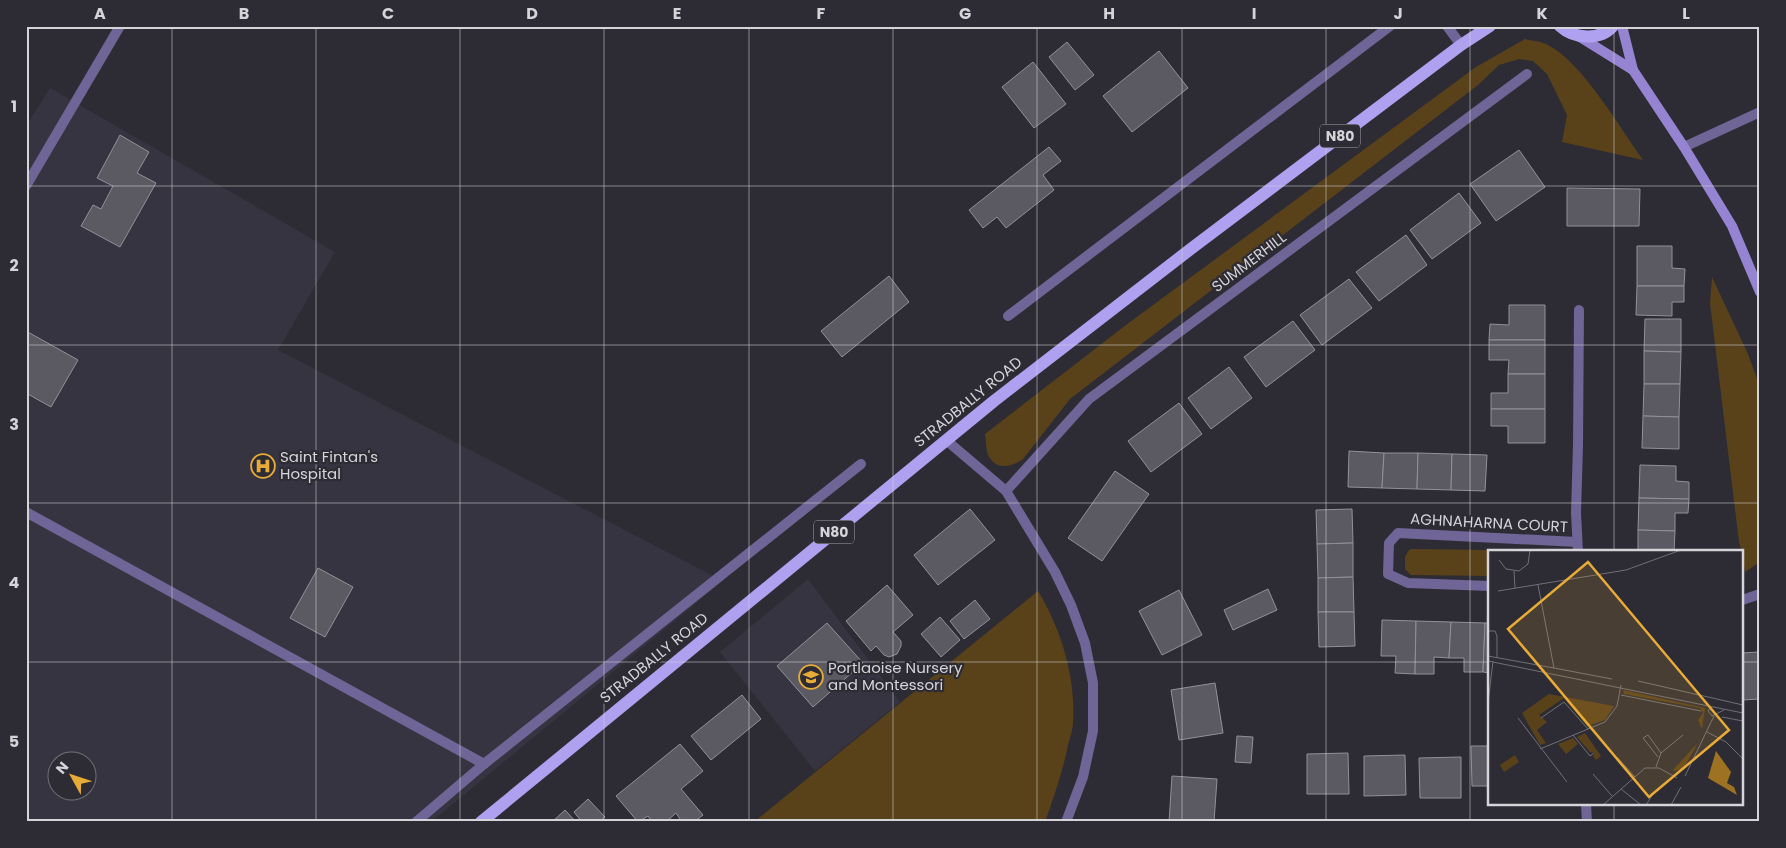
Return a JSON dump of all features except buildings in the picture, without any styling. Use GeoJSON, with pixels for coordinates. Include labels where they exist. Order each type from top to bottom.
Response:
{"type":"FeatureCollection","features":[{"type":"Feature","properties":{"kind":"main road","name":"STRADBALLY ROAD"},"geometry":{"type":"LineString","coordinates":[[481,822],[946,440],[1192,248],[1461,45],[1490,26]]}},
{"type":"Feature","properties":{"kind":"main road"},"geometry":{"type":"LineString","coordinates":[[1560,26],[1565,31],[1580,37],[1633,70]]}},
{"type":"Feature","properties":{"kind":"main road"},"geometry":{"type":"LineString","coordinates":[[1580,37],[1596,36],[1610,30],[1613,26]]}},
{"type":"Feature","properties":{"kind":"main road"},"geometry":{"type":"LineString","coordinates":[[1622,26],[1633,70],[1684,147],[1732,226],[1760,292]]}},
{"type":"Feature","properties":{"kind":"street"},"geometry":{"type":"LineString","coordinates":[[26,186],[120,26]]}},
{"type":"Feature","properties":{"kind":"street"},"geometry":{"type":"LineString","coordinates":[[1008,316],[1390,26]]}},
{"type":"Feature","properties":{"kind":"street"},"geometry":{"type":"LineString","coordinates":[[1447,26],[1461,45]]}},
{"type":"Feature","properties":{"kind":"street","name":"SUMMERHILL"},"geometry":{"type":"LineString","coordinates":[[1006,491],[1089,399],[1527,74]]}},
{"type":"Feature","properties":{"kind":"street"},"geometry":{"type":"LineString","coordinates":[[1684,147],[1760,112]]}},
{"type":"Feature","properties":{"kind":"street","name":"AGHNAHARNA COURT"},"geometry":{"type":"LineString","coordinates":[[1488,586],[1408,583],[1388,574],[1390,543],[1398,533],[1577,547],[1579,310]]}},
{"type":"Feature","properties":{"kind":"street"},"geometry":{"type":"LineString","coordinates":[[946,440],[1006,491],[1055,572],[1071,605],[1085,643],[1094,683],[1093,731],[1083,777],[1066,822]]}},
{"type":"Feature","properties":{"kind":"street"},"geometry":{"type":"LineString","coordinates":[[416,822],[484,764],[861,464]]}},
{"type":"Feature","properties":{"kind":"street"},"geometry":{"type":"LineString","coordinates":[[26,512],[484,764]]}},
{"type":"Feature","properties":{"kind":"street"},"geometry":{"type":"LineString","coordinates":[[1744,599],[1760,594]]}},
{"type":"Feature","properties":{"kind":"street"},"geometry":{"type":"LineString","coordinates":[[1586,806],[1587,822]]}},
{"type":"Feature","properties":{"kind":"shaded area"},"geometry":{"type":"Polygon","coordinates":[[[1525,39],[1548,45],[1574,66],[1600,97],[1643,160],[1562,142],[1567,115],[1547,74],[1533,61],[1519,59],[1499,65],[1478,85],[1070,399],[1023,459],[1014,464],[1004,466],[995,464],[991,460],[987,453],[985,434],[1126,325],[1476,67],[1525,39]]]}},
{"type":"Feature","properties":{"kind":"shaded area","name":"Saint Fintan's Hospital"},"geometry":{"type":"Polygon","coordinates":[[[50,88],[335,252],[278,350],[723,581],[431,822],[26,822],[26,126],[50,88]]]}},
{"type":"Feature","properties":{"kind":"shaded area"},"geometry":{"type":"Polygon","coordinates":[[[1712,277],[1748,354],[1760,387],[1760,562],[1745,572],[1744,550],[1741,550],[1739,542],[1710,303],[1712,277]]]}},
{"type":"Feature","properties":{"kind":"shaded area"},"geometry":{"type":"Polygon","coordinates":[[[1409,550],[1488,550],[1488,576],[1411,575],[1405,569],[1405,557],[1409,550]]]}},
{"type":"Feature","properties":{"kind":"shaded area","name":"Portlaoise Nursery and Montessori"},"geometry":{"type":"Polygon","coordinates":[[[808,579],[900,702],[815,771],[720,652],[808,579]]]}},
{"type":"Feature","properties":{"kind":"shaded area"},"geometry":{"type":"Polygon","coordinates":[[[1038,591],[1060,637],[1069,671],[1073,705],[1072,731],[1061,774],[1045,822],[754,822],[1038,591]]]}},
{"type":"Feature","properties":{"kind":"place","name":"Saint Fintan's Hospital"},"geometry":{"type":"Point","coordinates":[263,466]}},
{"type":"Feature","properties":{"kind":"place","name":"Portlaoise Nursery and Montessori"},"geometry":{"type":"Point","coordinates":[811,677]}}]}
